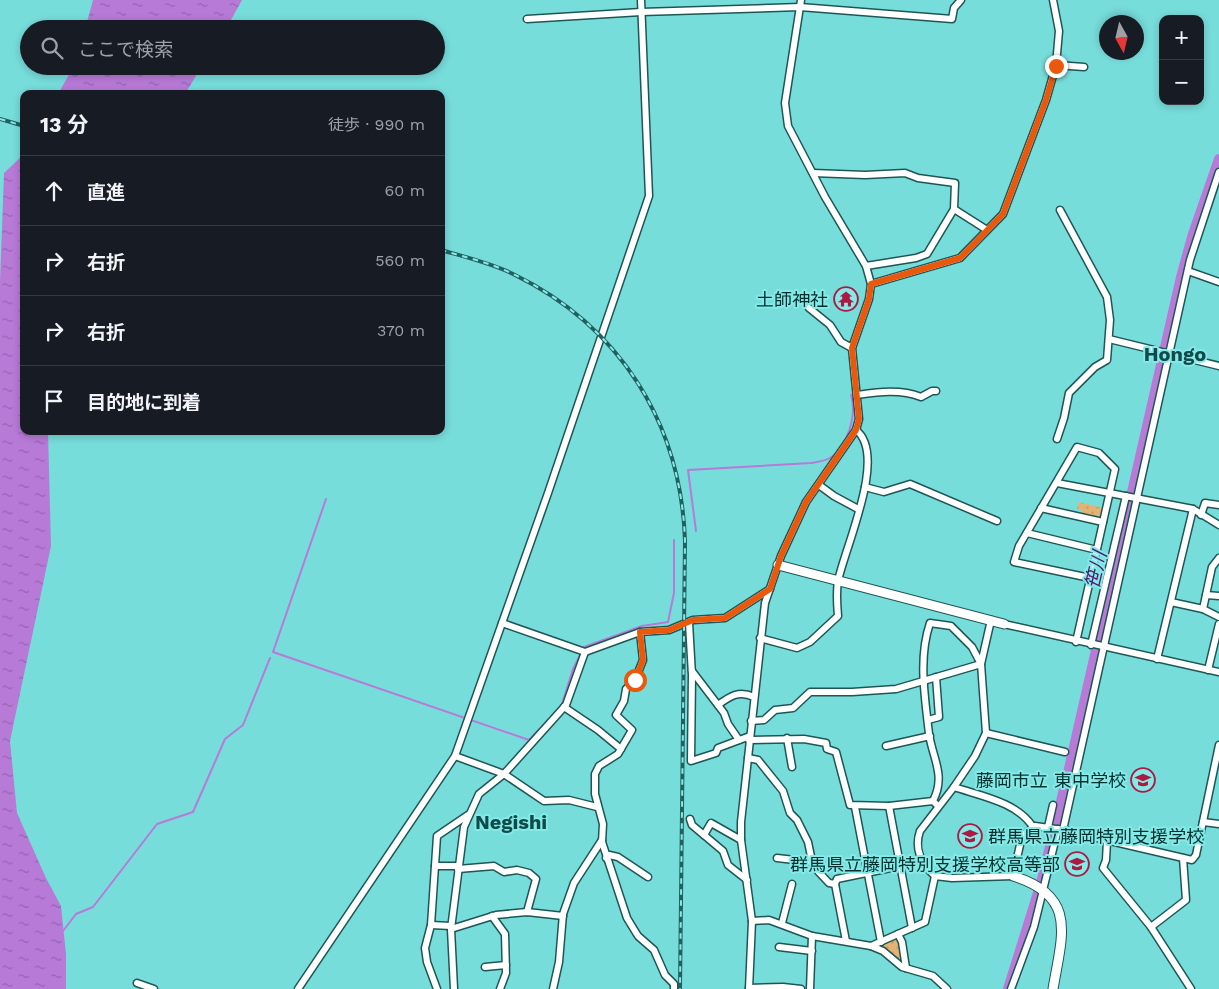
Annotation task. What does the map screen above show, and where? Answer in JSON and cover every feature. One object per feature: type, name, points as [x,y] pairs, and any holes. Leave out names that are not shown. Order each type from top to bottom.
[{"type":"street","points":[[298,989],[455,756],[502,623],[650,196],[641,0]]},
{"type":"street","points":[[527,19],[800,4],[952,19],[954,8],[961,0]]},
{"type":"street","points":[[871,284],[960,258],[1003,214],[1046,100],[1056,66],[1059,31],[1053,0]]},
{"type":"street","points":[[800,4],[785,109],[788,126],[813,174],[866,266],[871,284],[869,299],[852,348],[859,419],[856,430],[806,502],[778,565],[762,618],[749,738],[741,840],[752,921],[749,989],[783,987],[800,989]]},
{"type":"street","points":[[1056,66],[1084,67]]},
{"type":"street","points":[[1011,989],[1034,926],[1042,887],[1061,830],[1097,646],[1130,498],[1188,271],[1219,172]]},
{"type":"street","points":[[813,174],[906,174],[918,178],[955,183],[954,209],[927,254],[866,266]]},
{"type":"street","points":[[954,209],[987,230]]},
{"type":"street","points":[[1057,439],[1069,393],[1095,367],[1107,360],[1110,320],[1107,297],[1060,210]]},
{"type":"street","points":[[1188,271],[1219,282]]},
{"type":"street","points":[[809,308],[830,325],[841,342],[852,348]]},
{"type":"street","points":[[1109,338],[1219,366]]},
{"type":"street","points":[[857,395],[883,391],[906,391],[921,397],[936,391]]},
{"type":"street","points":[[760,638],[797,648],[810,642],[838,616],[838,582],[866,487],[869,461],[865,441],[856,430]]},
{"type":"street","points":[[1076,642],[1115,469],[1099,453],[1079,448],[1019,546],[1014,562],[1090,578]]},
{"type":"street","points":[[1057,483],[1193,509],[1219,525]]},
{"type":"street","points":[[866,487],[884,492],[910,484],[997,521]]},
{"type":"street","points":[[819,485],[834,496],[858,509]]},
{"type":"street","points":[[1097,646],[1138,504],[1130,498]]},
{"type":"street","points":[[1201,515],[1205,504],[1219,504]]},
{"type":"street","points":[[1041,508],[1103,522]]},
{"type":"street","points":[[1157,659],[1193,509]]},
{"type":"street","points":[[1027,533],[1097,550]]},
{"type":"street","points":[[1203,609],[1212,567],[1219,558]]},
{"type":"street","points":[[778,565],[1076,642],[1219,672]]},
{"type":"street","points":[[1210,574],[1219,574]]},
{"type":"street","points":[[502,623],[585,652],[640,632],[669,630],[693,620],[725,618],[770,589]]},
{"type":"street","points":[[1206,596],[1219,596]]},
{"type":"street","points":[[1171,602],[1203,609],[1219,617]]},
{"type":"street","points":[[991,620],[981,664],[986,733],[967,770],[954,787],[936,804],[920,831],[917,838],[918,854],[935,876],[952,878],[1013,876],[1042,887],[1057,906],[1061,922],[1062,940],[1054,989]]},
{"type":"street","points":[[689,623],[692,670],[691,761],[716,752],[718,748],[749,738],[787,738],[826,743],[827,749],[836,752],[850,806],[936,804]]},
{"type":"street","points":[[936,804],[940,781],[930,736],[923,647],[930,623],[952,626],[972,647],[981,664]]},
{"type":"street","points":[[1208,670],[1219,624]]},
{"type":"street","points":[[640,632],[643,660],[635,680],[626,688],[624,701],[616,715],[632,730],[618,754],[599,766],[595,774],[597,808],[603,824],[602,840],[606,858],[627,918],[638,936],[654,950],[665,975],[674,984],[674,989]]},
{"type":"street","points":[[454,989],[451,927],[464,827],[468,815],[479,794],[504,774],[542,728],[564,707],[585,652]]},
{"type":"street","points":[[751,721],[764,720],[775,710],[793,708],[810,692],[896,689],[981,664]]},
{"type":"street","points":[[692,670],[724,713],[728,724],[739,740]]},
{"type":"street","points":[[928,720],[939,717],[936,677]]},
{"type":"street","points":[[718,705],[733,694],[745,693],[754,698]]},
{"type":"street","points":[[564,707],[598,730],[621,749]]},
{"type":"street","points":[[986,733],[1065,752]]},
{"type":"street","points":[[886,746],[930,736]]},
{"type":"street","points":[[787,738],[792,767]]},
{"type":"street","points":[[1013,876],[1019,843],[1022,836],[1033,828],[1048,827],[1192,860],[1196,856],[1219,744]]},
{"type":"street","points":[[455,756],[504,774],[544,801],[570,800],[597,808]]},
{"type":"street","points":[[748,758],[758,760],[784,792],[790,813],[797,820],[808,842],[813,866],[829,883],[835,884]]},
{"type":"street","points":[[954,787],[1012,807],[1026,817],[1033,828]]},
{"type":"street","points":[[1048,827],[1053,805]]},
{"type":"street","points":[[889,806],[912,928]]},
{"type":"street","points":[[855,807],[881,942]]},
{"type":"street","points":[[437,989],[427,962],[425,948],[431,925],[437,836],[468,815]]},
{"type":"street","points":[[690,819],[692,825],[723,851],[728,865],[747,880]]},
{"type":"street","points":[[1203,822],[1219,824]]},
{"type":"street","points":[[704,835],[710,823],[741,840]]},
{"type":"street","points":[[553,989],[559,962],[563,916],[574,883],[602,840]]},
{"type":"street","points":[[1107,842],[1103,868],[1151,927],[1191,989]]},
{"type":"street","points":[[606,858],[608,855],[618,857],[648,877]]},
{"type":"street","points":[[778,858],[812,862]]},
{"type":"street","points":[[1151,927],[1186,900],[1183,858]]},
{"type":"street","points":[[435,866],[494,866],[504,872],[516,870],[529,874],[536,879],[527,912]]},
{"type":"street","points":[[846,941],[835,884],[837,880],[900,866]]},
{"type":"street","points":[[871,946],[925,922],[935,876]]},
{"type":"street","points":[[782,924],[792,884]]},
{"type":"street","points":[[431,925],[451,927],[492,916],[527,912],[563,916]]},
{"type":"street","points":[[492,916],[504,934],[506,965],[500,989]]},
{"type":"street","points":[[752,921],[769,920],[812,936],[871,946],[906,968],[933,976],[946,989]]},
{"type":"street","points":[[898,934],[902,942],[906,968]]},
{"type":"street","points":[[810,989],[812,936]]},
{"type":"street","points":[[779,947],[812,951]]},
{"type":"street","points":[[485,967],[506,965]]},
{"type":"street","points":[[137,983],[154,989]]},
{"type":"shaded area","points":[[1079,502],[1103,508],[1102,517],[1097,518],[1083,515],[1083,511],[1077,509]]},
{"type":"shaded area","points":[[897,938],[903,966],[879,947]]},
{"type":"water","points":[[93,0],[242,0],[231,20],[87,20]]},
{"type":"water","points":[[69,75],[197,75],[187,90],[60,90]]},
{"type":"water","points":[[20,158],[20,435],[48,435],[51,546],[10,741],[17,813],[46,878],[61,906],[66,954],[66,989],[0,989],[0,282],[4,173]]},
{"type":"waterway","name":"笹川","points":[[1008,989],[1041,883],[1068,773],[1181,277],[1192,237],[1219,159]]},
{"type":"waterway","points":[[696,531],[688,470],[811,463],[828,459],[842,446],[850,430],[853,411],[851,395]]},
{"type":"waterway","points":[[326,499],[273,652],[529,740],[561,707],[573,669],[584,647],[642,626],[668,622],[674,593],[674,540]]},
{"type":"waterway","points":[[63,931],[76,914],[93,907],[157,824],[193,812],[225,739],[243,725],[270,658]]},
{"type":"railway","points":[[0,119],[20,125]]},
{"type":"railway","points":[[445,251],[487,263],[513,274],[551,296],[584,321],[613,350],[638,383],[657,418],[671,457],[681,498],[685,541],[680,989]]},
{"type":"place","name":"土師神社","points":[[846,299]]},
{"type":"place","name":"藤岡市立 東中学校","points":[[1143,780]]},
{"type":"place","name":"群馬県立藤岡特別支援学校","points":[[970,836]]},
{"type":"place","name":"群馬県立藤岡特別支援学校高等部","points":[[1077,864]]},
{"type":"district","name":"Hongo","points":[[1175,354]]},
{"type":"district","name":"Negishi","points":[[511,822]]},
{"type":"route","points":[[635,680],[643,660],[640,648],[640,632],[669,630],[693,620],[725,618],[770,589],[781,556],[806,502],[856,430],[859,419],[852,348],[869,299],[871,284],[960,258],[1003,214],[1046,100],[1056,66]]}]
